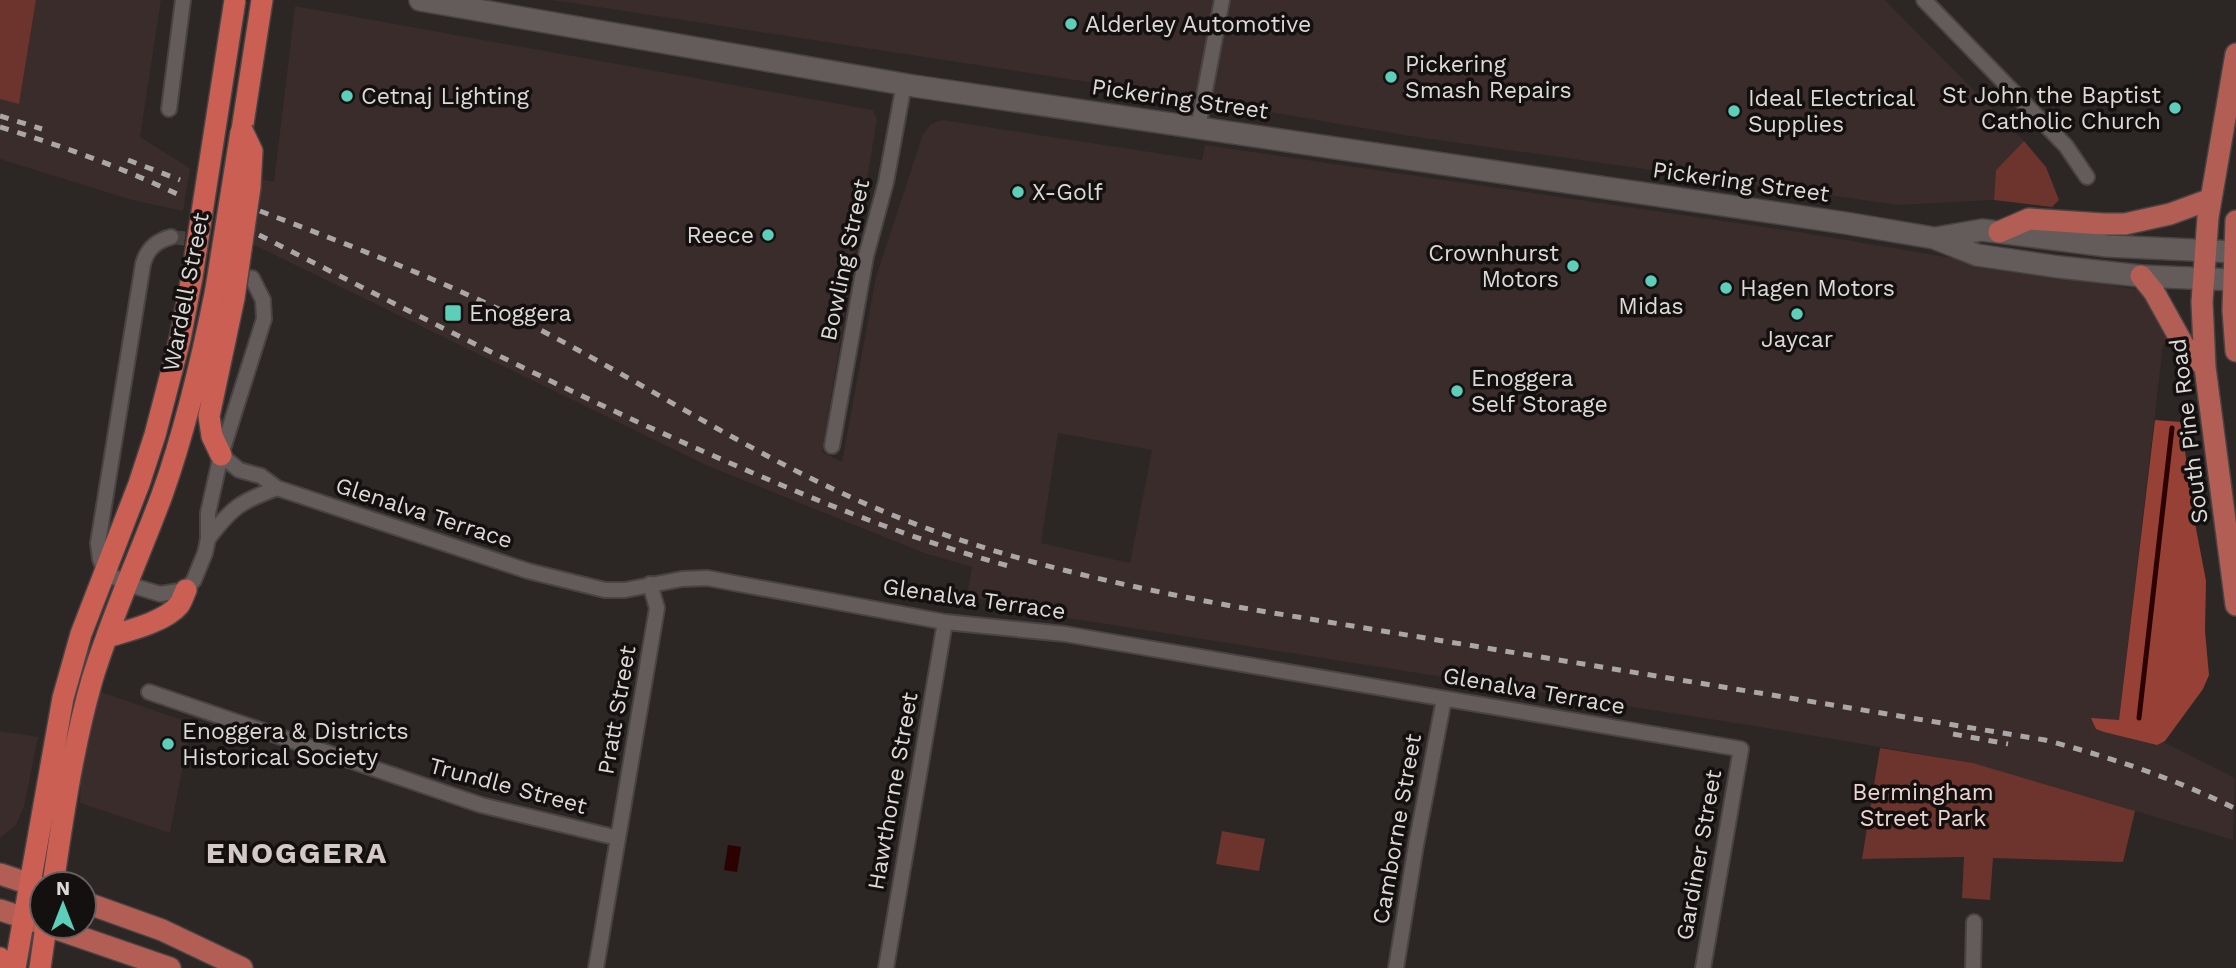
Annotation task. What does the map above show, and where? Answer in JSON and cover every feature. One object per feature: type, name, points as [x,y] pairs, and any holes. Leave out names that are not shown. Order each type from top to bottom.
[{"type":"highway","name":"Wardell Street","points":[[38,870],[63,698],[81,634],[155,435],[180,339],[235,0]]},
{"type":"highway","points":[[221,455],[212,436],[209,416],[225,294],[250,187],[252,151],[242,130],[262,0]]},
{"type":"highway","name":"Wardell Street","points":[[55,870],[75,747],[93,677],[159,502],[179,442],[205,344],[225,294]]},
{"type":"highway","points":[[107,637],[140,627],[166,614],[179,605],[186,590]]},
{"type":"highway","name":"Wardell Street","points":[[15,968],[31,940]]},
{"type":"highway","name":"Wardell Street","points":[[40,940],[40,968]]},
{"type":"highway","points":[[0,958],[3,968]]},
{"type":"main road","name":"Pickering Street","points":[[422,0],[904,84],[1934,238],[1977,255],[2141,276],[2235,280]]},
{"type":"main road","name":"South Pine Road","points":[[2236,54],[2211,199],[2203,279],[2206,366],[2236,605]]},
{"type":"main road","points":[[1998,232],[2029,219],[2103,225],[2125,224],[2170,214],[2211,199]]},
{"type":"main road","points":[[2236,221],[2236,338]]},
{"type":"main road","name":"Pickering Street","points":[[1934,238],[1982,229],[2107,246],[2235,252]]},
{"type":"main road","points":[[2141,276],[2154,292],[2184,346],[2206,366]]},
{"type":"main road","points":[[0,874],[28,883]]},
{"type":"main road","points":[[98,907],[162,930],[242,968]]},
{"type":"main road","points":[[0,910],[28,920]]},
{"type":"main road","points":[[87,940],[170,968]]},
{"type":"street","points":[[169,109],[183,0]]},
{"type":"street","points":[[1198,128],[1222,0]]},
{"type":"street","points":[[1924,0],[2066,146],[2087,177]]},
{"type":"street","name":"Bowling Street","points":[[832,446],[866,256],[886,181],[904,84]]},
{"type":"street","name":"Wardell Street","points":[[105,572],[98,543],[143,264],[154,244],[171,237]]},
{"type":"street","points":[[105,572],[127,584],[160,594],[186,590],[200,569],[208,539],[208,513],[221,455],[264,319],[263,300],[253,278]]},
{"type":"street","name":"Glenalva Terrace","points":[[221,455],[239,470],[261,476],[277,488],[528,571],[605,590],[625,590],[682,579],[707,578],[945,622],[1065,634],[1741,749]]},
{"type":"street","points":[[208,539],[220,521],[236,506],[277,488]]},
{"type":"street","name":"Pratt Street","points":[[596,968],[657,608],[650,584]]},
{"type":"street","name":"Hawthorne Street","points":[[886,968],[945,622]]},
{"type":"street","name":"Trundle Street","points":[[149,692],[471,802],[618,838]]},
{"type":"street","name":"Camborne Street","points":[[1396,968],[1444,699]]},
{"type":"street","name":"Gardiner Street","points":[[1703,968],[1741,749]]},
{"type":"street","points":[[1973,968],[1974,922]]},
{"type":"shaded area","points":[[36,0],[161,0],[140,137],[190,168],[183,211],[132,200],[0,159],[0,99],[19,103]]},
{"type":"shaded area","points":[[552,0],[1885,0],[2024,141],[1996,170],[1994,200],[1898,205],[1403,135],[1166,94]]},
{"type":"shaded area","points":[[295,6],[873,110],[877,119],[822,452],[842,462],[876,277],[923,134],[931,124],[942,120],[1202,160],[1205,145],[1805,233],[2140,290],[2145,293],[2175,341],[2163,345],[2119,720],[2235,778],[2233,840],[1973,763],[1049,615],[967,596],[972,567],[924,553],[708,466],[250,243],[258,178],[274,182]],"holes":[[[1058,433],[1152,450],[1130,563],[1041,543]]]},
{"type":"shaded area","points":[[2155,420],[2181,422],[2206,581],[2205,631],[2209,675],[2203,689],[2165,741],[2157,745],[2096,729],[2091,718],[2119,720]]},
{"type":"shaded area","points":[[98,691],[191,723],[170,833],[80,803],[81,765]]},
{"type":"shaded area","points":[[0,731],[38,737],[24,807],[16,825],[0,838]]},
{"type":"shaded area","points":[[728,845],[741,847],[737,872],[724,870]]},
{"type":"green space","points":[[0,0],[36,0],[19,104],[0,99]]},
{"type":"green space","points":[[2024,141],[2046,167],[2059,200],[2052,207],[1994,200],[1996,170]]},
{"type":"green space","name":"Bermingham Street Park","points":[[1880,748],[1973,763],[2135,811],[2123,862],[1993,858],[1990,900],[1962,898],[1964,857],[1862,859]]},
{"type":"green space","points":[[1222,831],[1265,839],[1259,871],[1216,864]]},
{"type":"waterway","points":[[2139,718],[2172,428]]},
{"type":"tunnel","points":[[171,237],[189,239],[229,255]]},
{"type":"railway","points":[[0,116],[42,129]]},
{"type":"railway","points":[[0,127],[91,158],[179,195]]},
{"type":"railway","points":[[128,160],[180,180]]},
{"type":"railway","points":[[260,211],[425,276],[521,320],[739,441],[873,507],[917,525],[1007,555],[1144,589],[1237,607],[2045,740],[2142,770],[2236,809]]},
{"type":"railway","points":[[259,235],[537,374],[707,453],[856,515],[932,543],[1009,566]]},
{"type":"railway","points":[[1953,734],[2008,744]]},
{"type":"place","name":"Alderley Automotive","points":[[1071,24]]},
{"type":"place","name":"Pickering Smash Repairs","points":[[1391,77]]},
{"type":"place","name":"Cetnaj Lighting","points":[[347,96]]},
{"type":"place","name":"St John the Baptist Catholic Church","points":[[2175,108]]},
{"type":"place","name":"Ideal Electrical Supplies","points":[[1734,111]]},
{"type":"place","name":"X-Golf","points":[[1018,192]]},
{"type":"place","name":"Reece","points":[[768,235]]},
{"type":"place","name":"Crownhurst Motors","points":[[1573,266]]},
{"type":"place","name":"Midas","points":[[1651,281]]},
{"type":"place","name":"Hagen Motors","points":[[1726,288]]},
{"type":"place","name":"Enoggera","points":[[453,313]]},
{"type":"place","name":"Jaycar","points":[[1797,314]]},
{"type":"place","name":"Enoggera Self Storage","points":[[1457,391]]},
{"type":"place","name":"Enoggera & Districts Historical Society","points":[[168,744]]},
{"type":"district","name":"ENOGGERA","points":[[297,852]]}]
